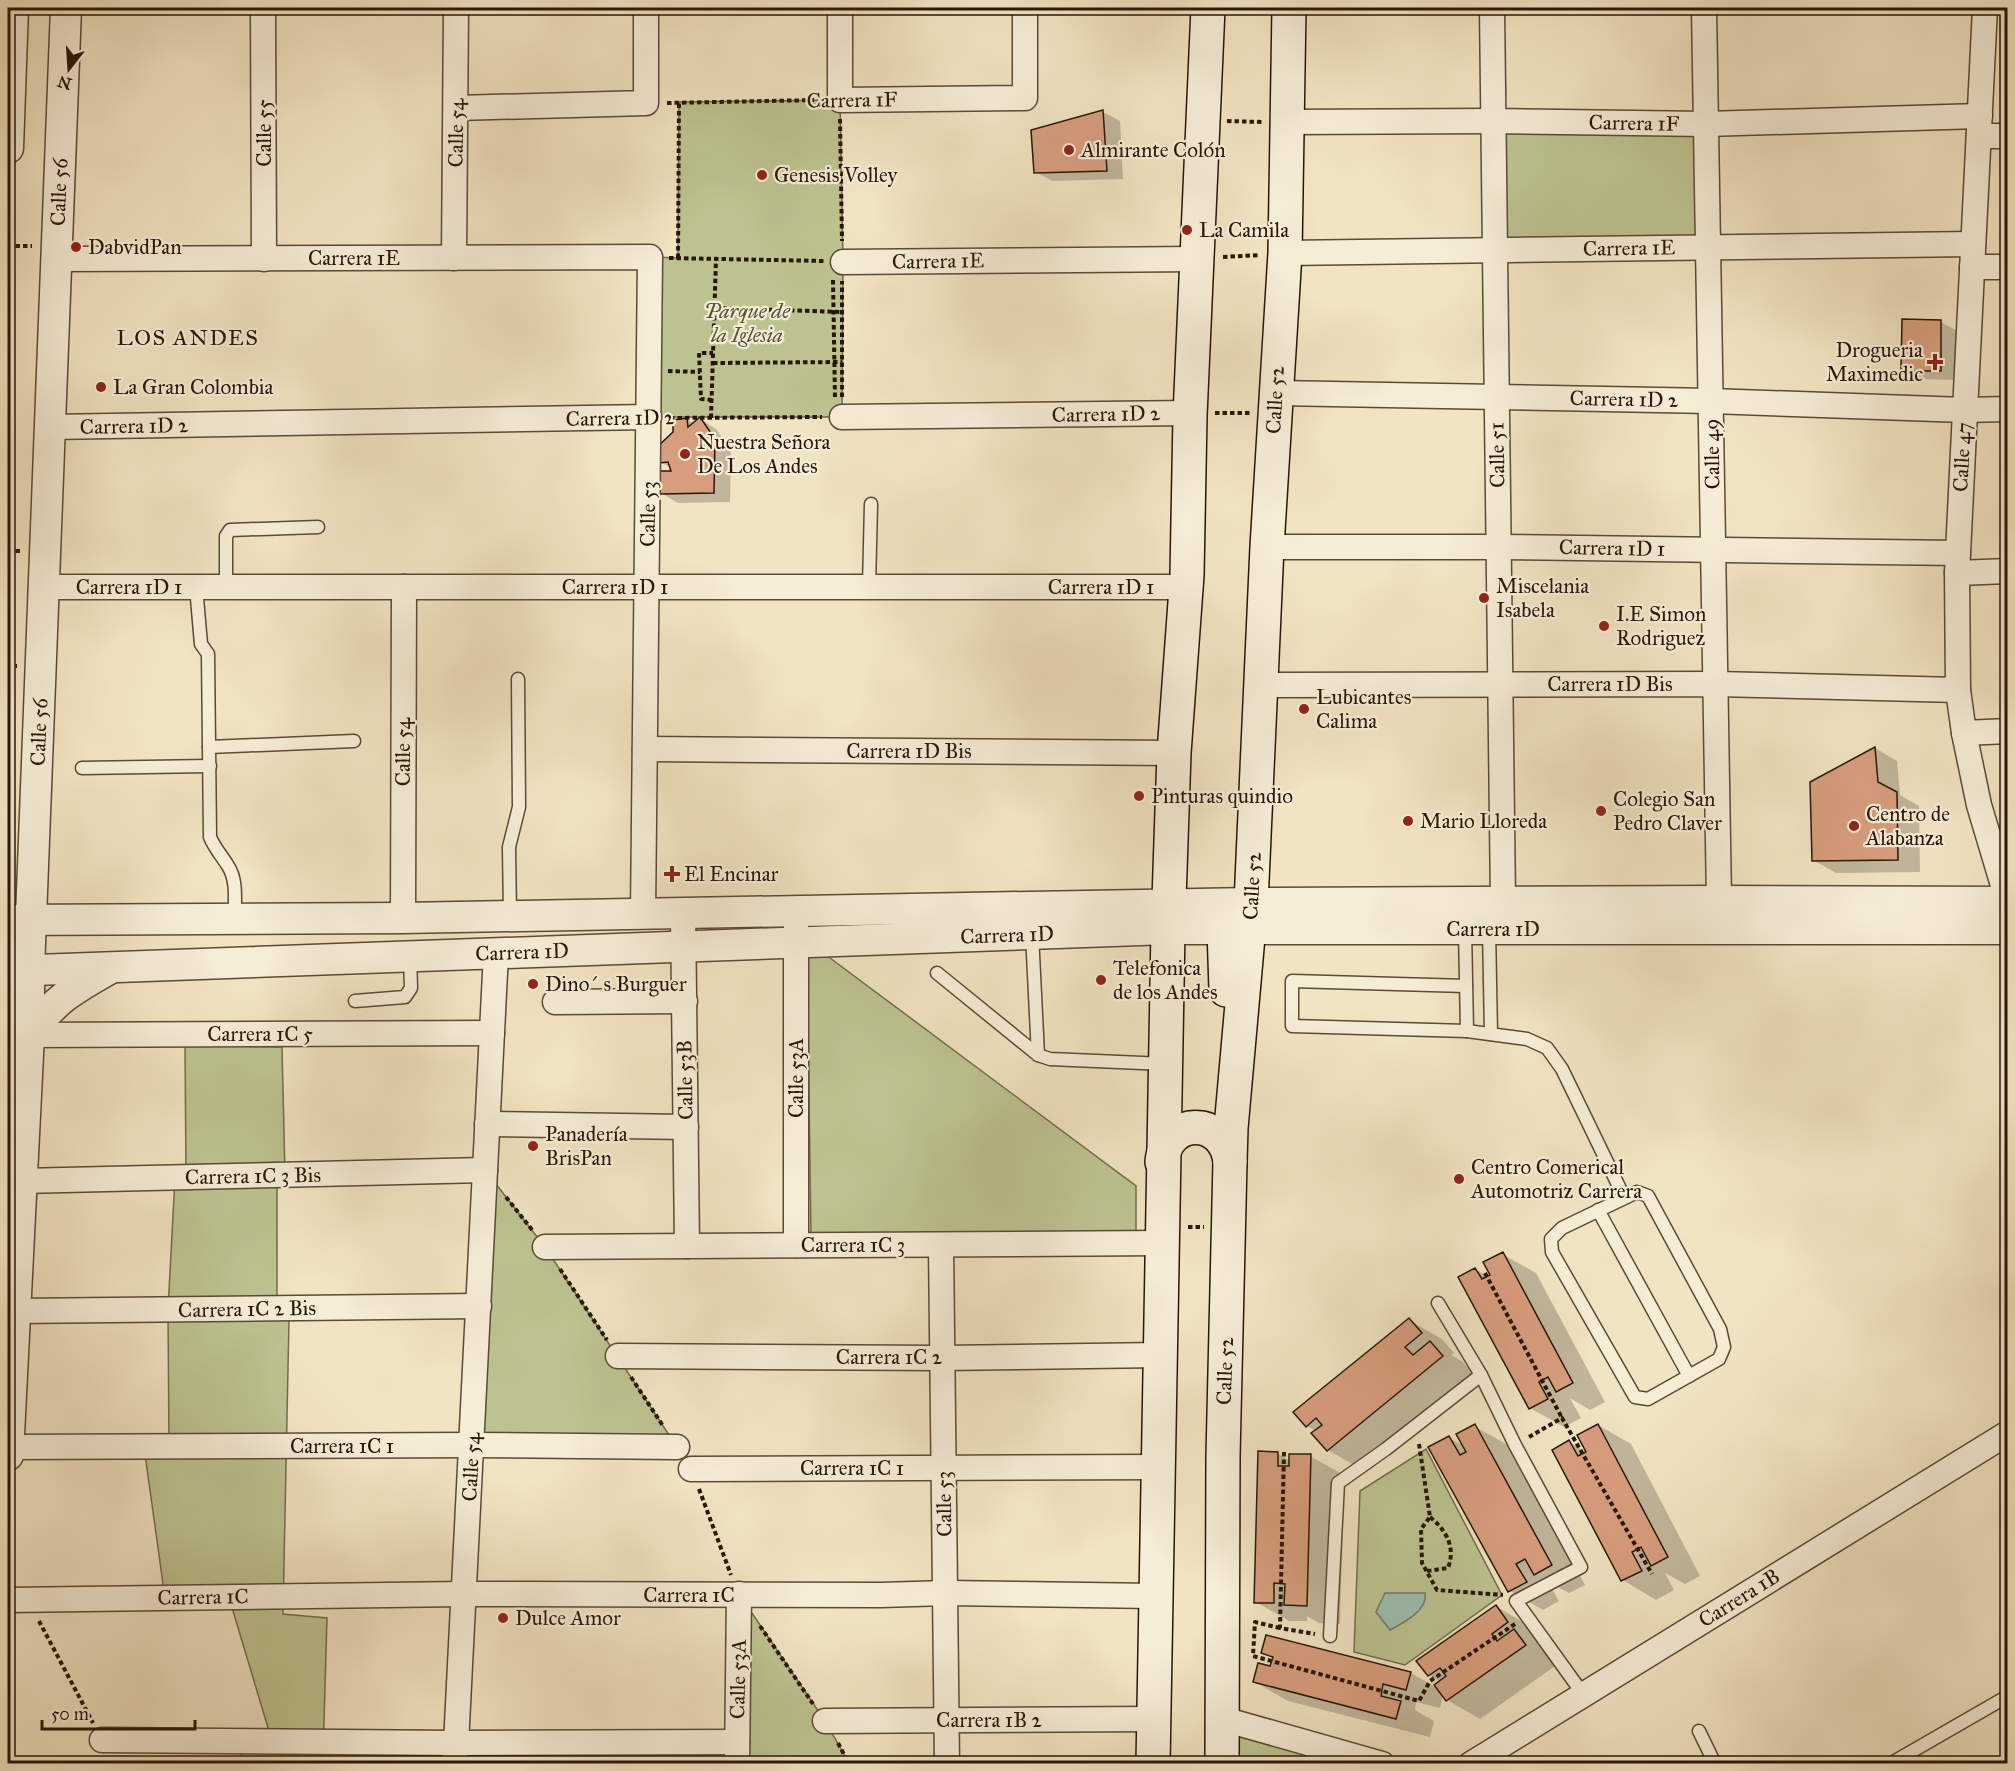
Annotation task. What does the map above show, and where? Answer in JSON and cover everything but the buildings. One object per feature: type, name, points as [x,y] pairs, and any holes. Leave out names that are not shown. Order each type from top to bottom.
[{"type":"main road","points":[[1153,1764],[1168,917],[1174,753],[1186,587],[1190,413],[1208,8]]},
{"type":"main road","name":"Calle 52","points":[[1222,1764],[1223,1456],[1231,1128],[1242,920],[1261,685],[1285,253],[1289,8]]},
{"type":"main road","points":[[1168,917],[1242,920]]},
{"type":"main road","points":[[1162,1162],[1167,1143],[1182,1130],[1191,1127],[1210,1130],[1218,1136],[1229,1152],[1230,1162]]},
{"type":"street","points":[[8,148],[13,8]]},
{"type":"street","name":"Calle 56","points":[[8,1455],[29,1035],[18,970],[45,587],[66,8]]},
{"type":"street","name":"Calle 55","points":[[263,8],[264,259]]},
{"type":"street","name":"Calle 54","points":[[454,258],[456,8]]},
{"type":"street","points":[[456,108],[646,103],[646,8]]},
{"type":"street","points":[[840,8],[840,100]]},
{"type":"street","name":"Carrera 1F","points":[[840,100],[1025,98],[1025,8]]},
{"type":"street","name":"Calle 51","points":[[1492,8],[1503,902]]},
{"type":"street","name":"Calle 49","points":[[1704,8],[1719,901]]},
{"type":"street","name":"Calle 47","points":[[1985,8],[1957,563],[1958,690],[1978,805],[2007,902]]},
{"type":"street","name":"Carrera 1F","points":[[1288,123],[1493,121],[1979,126],[2007,136]]},
{"type":"street","name":"Carrera 1E","points":[[1285,253],[1708,247],[1973,256],[2007,267]]},
{"type":"street","name":"Carrera 1E","points":[[57,260],[650,257]]},
{"type":"street","name":"Calle 53","points":[[643,914],[650,257]]},
{"type":"street","name":"Carrera 1E","points":[[842,268],[1197,259]]},
{"type":"street","name":"Carrera 1D 2","points":[[1275,403],[1497,396],[1711,401],[1965,411],[2007,409]]},
{"type":"street","name":"Carrera 1D 2","points":[[838,413],[1190,413]]},
{"type":"street","name":"Carrera 1D 2","points":[[51,427],[649,417]]},
{"type":"street","name":"Carrera 1D 1","points":[[1267,548],[1714,549],[1957,563],[2007,571]]},
{"type":"street","name":"Carrera 1D 1","points":[[45,587],[1186,587]]},
{"type":"street","name":"Calle 54","points":[[403,918],[404,587]]},
{"type":"street","name":"Carrera 1D Bis","points":[[1261,685],[1716,684],[1958,690]]},
{"type":"street","points":[[1964,733],[2007,731]]},
{"type":"street","name":"Carrera 1D Bis","points":[[645,749],[1174,753]]},
{"type":"street","name":"Carrera 1D","points":[[1242,920],[1503,902],[2007,902]]},
{"type":"street","name":"Carrera 1D","points":[[20,921],[796,912],[1032,921]]},
{"type":"street","name":"Calle 53A","points":[[796,912],[796,1245]]},
{"type":"street","name":"Calle 53B","points":[[683,914],[687,1246]]},
{"type":"street","name":"Carrera 1D","points":[[18,970],[796,942],[1032,921],[1168,917]]},
{"type":"street","name":"Carrera 1D","points":[[1242,920],[1477,929],[2007,929]]},
{"type":"street","name":"Calle 54","points":[[455,1754],[496,953]]},
{"type":"street","points":[[29,1035],[60,998],[111,967]]},
{"type":"street","points":[[555,1002],[685,1001]]},
{"type":"street","name":"Carrera 1C 5","points":[[29,1035],[492,1033]]},
{"type":"street","points":[[487,1124],[686,1127]]},
{"type":"street","name":"Carrera 1C 3 Bis","points":[[21,1181],[485,1170]]},
{"type":"street","name":"Carrera 1C 3","points":[[545,1247],[941,1245],[1162,1235]]},
{"type":"street","name":"Calle 53","points":[[941,1245],[947,1764]]},
{"type":"street","name":"Carrera 1C 2 Bis","points":[[16,1311],[478,1306]]},
{"type":"street","name":"Carrera 1C 2","points":[[618,1356],[942,1358],[1160,1355]]},
{"type":"street","name":"Carrera 1B","points":[[1471,1764],[2007,1433]]},
{"type":"street","name":"Carrera 1C 1","points":[[8,1447],[472,1445],[677,1447]]},
{"type":"street","name":"Carrera 1C 1","points":[[691,1469],[1158,1467]]},
{"type":"street","name":"Carrera 1C","points":[[18,1599],[464,1594],[946,1593],[1155,1596]]},
{"type":"street","name":"Calle 53A","points":[[737,1753],[739,1594]]},
{"type":"street","name":"Carrera 1B 2","points":[[825,1721],[1153,1719]]},
{"type":"street","points":[[1223,1719],[1382,1764]]},
{"type":"street","points":[[102,1740],[455,1754],[737,1753]]},
{"type":"lane","points":[[869,587],[872,504]]},
{"type":"lane","points":[[226,587],[226,536],[230,530],[318,527]]},
{"type":"lane","points":[[196,587],[201,644],[208,654],[210,837],[234,879],[235,919]]},
{"type":"lane","points":[[510,916],[509,847],[519,807],[518,679]]},
{"type":"lane","points":[[209,747],[354,741]]},
{"type":"lane","points":[[82,768],[210,766]]},
{"type":"lane","points":[[1032,921],[1038,1055]]},
{"type":"lane","points":[[1467,1032],[1466,986],[1477,929]]},
{"type":"lane","points":[[1477,929],[1491,1034]]},
{"type":"lane","points":[[355,1001],[405,997],[411,988],[410,956]]},
{"type":"lane","points":[[937,973],[1038,1055],[1050,1059],[1166,1064]]},
{"type":"lane","points":[[1466,986],[1292,981],[1292,1026],[1491,1034],[1527,1039],[1547,1048],[1562,1069],[1624,1197]]},
{"type":"lane","points":[[1637,1192],[1648,1197],[1720,1329],[1724,1347],[1719,1359],[1648,1399],[1635,1397],[1552,1252],[1551,1239],[1562,1227],[1624,1197],[1637,1192]]},
{"type":"lane","points":[[1598,1210],[1689,1376]]},
{"type":"lane","points":[[1438,1303],[1481,1375],[1515,1445],[1581,1568],[1516,1601],[1583,1694]]},
{"type":"lane","points":[[1330,1636],[1338,1483],[1481,1375]]},
{"type":"lane","points":[[1890,1764],[2007,1696]]},
{"type":"lane","points":[[1699,1731],[1715,1764]]},
{"type":"path","name":"Carrera 1F","points":[[716,259],[678,258],[679,102],[840,100]]},
{"type":"path","points":[[1203,121],[1288,123]]},
{"type":"path","points":[[1197,259],[1285,253]]},
{"type":"path","points":[[711,417],[716,259],[842,268]]},
{"type":"path","points":[[838,413],[832,280],[842,268]]},
{"type":"path","points":[[715,308],[842,312]]},
{"type":"path","points":[[712,400],[701,399],[699,353],[713,353]]},
{"type":"path","points":[[713,363],[842,362]]},
{"type":"path","points":[[649,370],[700,372]]},
{"type":"path","points":[[1190,413],[1275,403]]},
{"type":"path","name":"Carrera 1D 2","points":[[649,417],[838,413]]},
{"type":"path","points":[[485,1170],[545,1247],[677,1447]]},
{"type":"path","points":[[1162,1235],[1229,1227]]},
{"type":"path","points":[[1485,1273],[1562,1418],[1652,1574]]},
{"type":"path","points":[[1515,1445],[1562,1418]]},
{"type":"path","points":[[1417,1425],[1430,1517],[1444,1528],[1452,1559],[1448,1568],[1427,1571]]},
{"type":"path","points":[[1280,1628],[1284,1452]]},
{"type":"path","points":[[691,1469],[739,1594],[825,1721],[849,1764]]},
{"type":"path","points":[[1430,1517],[1421,1529],[1422,1563],[1437,1590],[1502,1595],[1516,1601]]},
{"type":"path","points":[[18,1599],[102,1740]]},
{"type":"path","points":[[1330,1636],[1255,1622],[1253,1656],[1419,1701],[1430,1681],[1527,1616]]},
{"type":"green space","name":"Parque de la Iglesia","points":[[840,100],[843,262],[842,417],[649,417],[650,257],[678,258],[679,102]]},
{"type":"green space","points":[[1493,121],[1706,124],[1708,247],[1496,250]]},
{"type":"green space","points":[[826,955],[1136,1186],[1136,1234],[811,1235],[807,957]]},
{"type":"green space","points":[[185,1045],[282,1047],[285,1175],[277,1176],[277,1317],[289,1319],[283,1614],[327,1618],[323,1756],[325,1763],[241,1763],[241,1746],[272,1741],[230,1601],[165,1598],[144,1447],[169,1446],[168,1310],[175,1178],[186,1177]]},
{"type":"green space","points":[[485,1170],[545,1247],[677,1447],[472,1445]]},
{"type":"green space","points":[[1426,1449],[1502,1595],[1405,1665],[1354,1652],[1360,1491]]},
{"type":"green space","points":[[739,1594],[825,1721],[849,1763],[737,1764]]},
{"type":"green space","points":[[1223,1719],[1382,1764],[1222,1764]]},
{"type":"shaded area","points":[[1385,1593],[1425,1593],[1425,1599],[1414,1615],[1390,1630],[1376,1612]]},
{"type":"place","name":"Almirante Colón","points":[[1069,150]]},
{"type":"place","name":"Genesis Volley","points":[[762,175]]},
{"type":"place","name":"La Camila","points":[[1187,230]]},
{"type":"place","name":"DabvidPan","points":[[76,247]]},
{"type":"place","name":"Drogueria Maximedic","points":[[1935,362]]},
{"type":"place","name":"La Gran Colombia","points":[[101,387]]},
{"type":"place","name":"Nuestra Señora De Los Andes","points":[[685,454]]},
{"type":"place","name":"Miscelania Isabela","points":[[1484,598]]},
{"type":"place","name":"I.E Simon Rodriguez","points":[[1604,626]]},
{"type":"place","name":"Lubicantes Calima","points":[[1304,709]]},
{"type":"place","name":"Pinturas quindio","points":[[1139,796]]},
{"type":"place","name":"Colegio San Pedro Claver","points":[[1601,811]]},
{"type":"place","name":"Mario Lloreda","points":[[1408,821]]},
{"type":"place","name":"Centro de Alabanza","points":[[1854,826]]},
{"type":"place","name":"El Encinar","points":[[672,874]]},
{"type":"place","name":"Telefonica de los Andes","points":[[1101,980]]},
{"type":"place","name":"Dino´ s Burguer","points":[[533,984]]},
{"type":"place","name":"Panadería BrisPan","points":[[533,1146]]},
{"type":"place","name":"Centro Comerical Automotriz Carrera","points":[[1459,1179]]},
{"type":"place","name":"Dulce Amor","points":[[503,1618]]},
{"type":"district","name":"LOS ANDES","points":[[188,337]]}]
